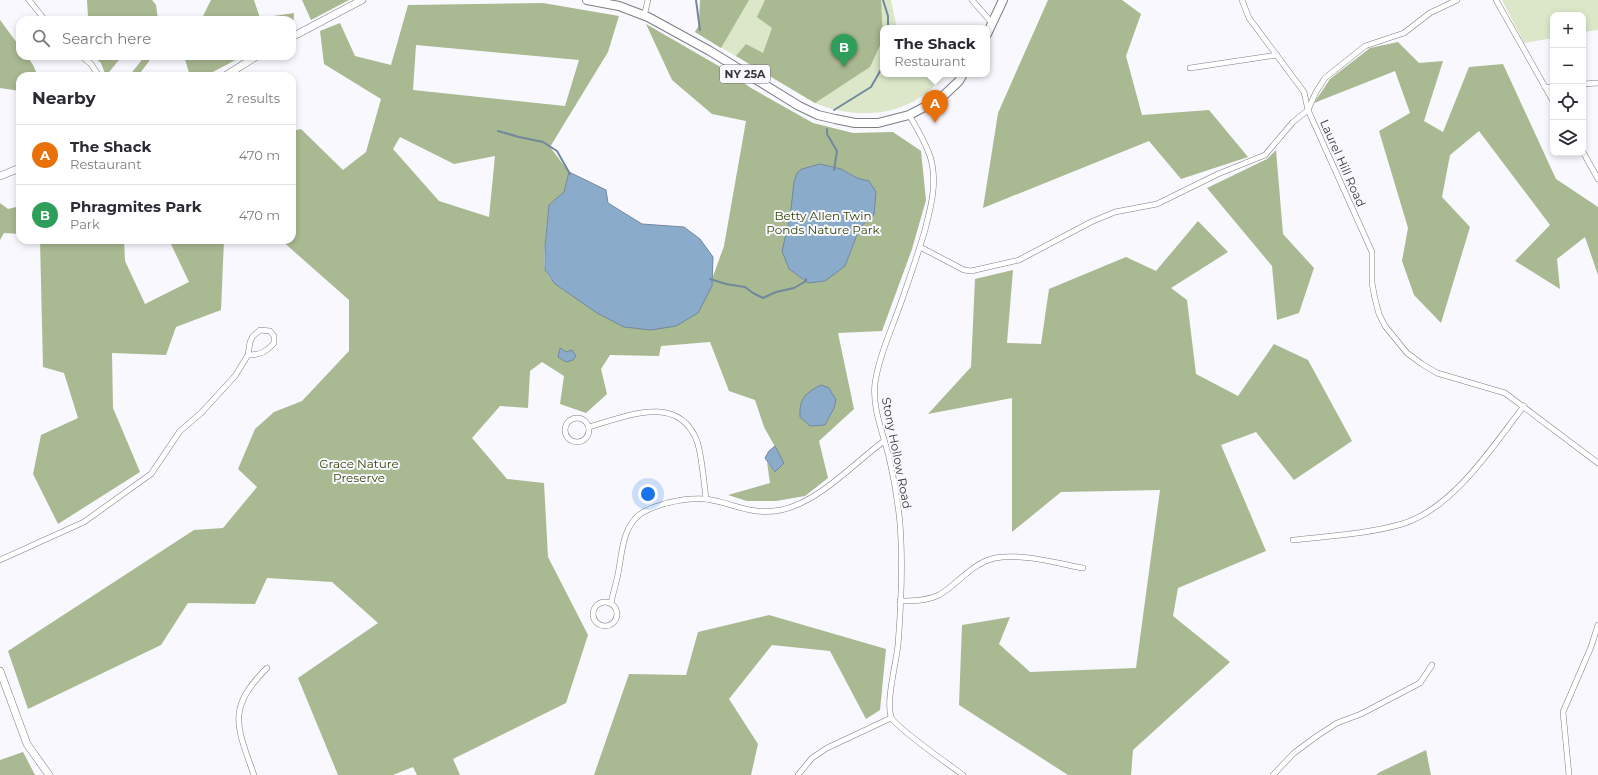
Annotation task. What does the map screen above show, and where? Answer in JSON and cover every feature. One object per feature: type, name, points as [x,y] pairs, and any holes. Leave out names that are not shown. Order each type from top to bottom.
[{"type":"main road","points":[[296,35],[362,0]]},
{"type":"main road","name":"NY 25A","points":[[587,0],[620,6],[644,16],[710,51],[734,67],[818,115],[855,123],[878,123],[909,115],[940,99],[961,77]]},
{"type":"main road","points":[[990,27],[1003,0]]},
{"type":"main road","points":[[231,72],[251,60]]},
{"type":"main road","points":[[0,176],[16,170]]},
{"type":"main road","points":[[0,671],[28,744],[49,775]]},
{"type":"street","points":[[29,0],[42,16]]},
{"type":"street","points":[[644,16],[648,0]]},
{"type":"street","points":[[972,0],[992,23]]},
{"type":"street","points":[[1242,0],[1249,18],[1304,92],[1308,110]]},
{"type":"street","points":[[1308,110],[1316,92],[1325,78],[1364,46],[1404,33],[1430,13],[1457,0]]},
{"type":"street","points":[[1496,0],[1550,96]]},
{"type":"street","points":[[1190,68],[1277,55]]},
{"type":"street","points":[[86,60],[96,72]]},
{"type":"street","points":[[1586,84],[1598,83]]},
{"type":"street","points":[[1545,88],[1550,87]]},
{"type":"street","name":"Laurel Hill Road","points":[[920,247],[964,270],[971,271],[1020,260],[1091,222],[1115,212],[1157,204],[1218,174],[1265,155],[1293,122],[1308,110],[1372,252],[1372,283],[1375,299],[1385,326],[1407,353],[1437,373],[1505,393],[1598,463]]},
{"type":"street","name":"Stony Hollow Road","points":[[891,718],[890,701],[898,646],[900,601],[900,525],[892,471],[878,416],[875,385],[880,358],[920,247],[931,207],[934,185],[931,158],[920,133],[909,115]]},
{"type":"street","points":[[1585,156],[1598,179]]},
{"type":"street","points":[[0,560],[84,522],[152,474],[180,431],[200,413],[235,376],[248,355],[250,342],[253,336],[260,330],[270,331],[274,336],[274,343],[263,354],[248,355]]},
{"type":"street","points":[[1293,540],[1381,529],[1421,516],[1437,506],[1463,482],[1524,406]]},
{"type":"street","points":[[589,427],[651,411],[663,411],[676,416],[693,433],[697,443],[706,499]]},
{"type":"street","points":[[574,418],[582,418],[588,423],[589,427],[588,435],[583,441],[570,441],[565,434],[565,426],[567,422],[574,418]]},
{"type":"street","points":[[611,603],[603,602],[596,605],[592,617],[597,624],[604,627],[615,622],[617,611],[611,603],[625,537],[631,524],[638,515],[650,508],[690,499],[706,499],[750,511],[765,512],[782,510],[813,497],[884,441]]},
{"type":"street","points":[[900,601],[920,601],[938,595],[967,572],[994,558],[1020,557],[1083,568]]},
{"type":"street","points":[[1569,775],[1562,712],[1598,625]]},
{"type":"street","points":[[1273,775],[1294,753],[1337,723],[1361,714],[1420,683],[1432,665]]},
{"type":"street","points":[[254,775],[240,737],[238,721],[241,704],[246,693],[253,682],[267,668]]},
{"type":"street","points":[[798,775],[812,758],[827,748],[891,718],[904,730],[963,775]]},
{"type":"green space","points":[[87,0],[152,0],[156,5],[158,16],[88,16]]},
{"type":"green space","points":[[211,0],[254,0],[259,16],[203,16]]},
{"type":"green space","points":[[302,0],[349,0],[311,20]]},
{"type":"green space","points":[[700,0],[891,0],[897,25],[880,25],[880,77],[943,78],[922,96],[907,105],[895,109],[881,112],[854,113],[827,108],[815,103],[695,32],[699,25]]},
{"type":"green space","points":[[700,0],[749,0],[721,48],[695,32],[699,25]]},
{"type":"green space","points":[[765,0],[881,0],[882,25],[880,25],[880,45],[870,67],[815,103],[736,56],[746,44],[763,53],[772,28],[757,17]]},
{"type":"green space","points":[[1048,0],[1122,0],[1141,14],[1126,56],[1142,115],[1209,110],[1248,157],[1181,179],[1149,141],[983,208],[998,113]]},
{"type":"green space","points":[[1502,0],[1598,0],[1598,30],[1586,32],[1586,12],[1550,12],[1550,39],[1524,43]]},
{"type":"green space","name":"Grace Nature Preserve","points":[[543,3],[619,16],[608,52],[550,147],[569,172],[564,192],[549,205],[544,265],[547,274],[553,282],[572,296],[712,286],[712,279],[724,246],[746,121],[712,114],[672,80],[646,24],[724,69],[751,88],[813,123],[853,133],[893,132],[921,151],[926,200],[912,249],[882,331],[838,333],[854,409],[819,441],[828,478],[805,496],[776,501],[747,501],[728,495],[770,483],[767,462],[775,472],[784,463],[764,427],[755,400],[729,391],[710,342],[661,346],[659,356],[610,355],[601,369],[607,394],[586,413],[560,404],[564,376],[542,362],[530,371],[528,408],[500,406],[472,438],[507,479],[544,483],[548,557],[588,635],[566,703],[453,759],[460,775],[417,775],[413,767],[393,775],[338,775],[298,678],[378,623],[332,582],[267,578],[255,604],[188,603],[161,645],[28,709],[8,651],[194,530],[223,528],[257,487],[238,469],[255,429],[274,412],[302,401],[349,351],[349,300],[286,244],[296,244],[296,130],[301,129],[343,170],[366,152],[381,99],[324,64],[320,31],[340,23],[355,56],[391,65],[408,5]],"holes":[[[416,45],[579,60],[565,106],[413,90]],[[400,137],[454,164],[495,156],[489,217],[439,201],[393,149]],[[841,169],[857,178],[869,181],[874,215],[860,227],[845,266],[808,283],[789,269],[787,229],[794,194],[794,182]]]},
{"type":"green space","points":[[294,13],[294,16],[274,16]]},
{"type":"green space","points":[[0,20],[16,42],[16,60],[30,60],[36,72],[16,72],[16,90],[0,88]]},
{"type":"green space","points":[[1398,42],[1419,63],[1443,61],[1424,121],[1443,132],[1469,67],[1503,64],[1556,179],[1598,207],[1598,275],[1585,237],[1557,259],[1560,289],[1515,261],[1550,225],[1479,131],[1450,155],[1442,197],[1470,227],[1441,323],[1414,295],[1402,261],[1408,228],[1379,131],[1410,113],[1395,71],[1314,103],[1330,79],[1370,48]]},
{"type":"green space","points":[[98,60],[119,60],[109,72],[104,72],[101,63]]},
{"type":"green space","points":[[142,60],[150,60],[141,72],[132,72]]},
{"type":"green space","points":[[185,60],[235,60],[213,72],[189,72]]},
{"type":"green space","points":[[1276,150],[1283,234],[1314,268],[1299,313],[1277,320],[1272,266],[1207,188],[1267,159]]},
{"type":"green space","points":[[0,203],[8,209],[16,207],[16,234],[4,233],[0,240]]},
{"type":"green space","points":[[1198,221],[1228,252],[1171,288],[1187,300],[1196,374],[1238,396],[1274,344],[1308,360],[1352,441],[1294,480],[1256,432],[1221,445],[1266,551],[1178,588],[1173,616],[1230,662],[1133,750],[1131,775],[1068,775],[959,705],[962,625],[1010,617],[999,644],[1030,672],[1136,668],[1160,490],[1061,492],[1012,532],[1012,398],[928,414],[971,367],[975,279],[1013,270],[1007,343],[1041,344],[1049,289],[1126,257],[1156,271]]},
{"type":"green space","points":[[40,244],[124,244],[125,261],[145,304],[189,282],[171,244],[224,244],[221,310],[176,327],[166,355],[112,353],[113,408],[140,472],[58,524],[33,474],[41,435],[78,418],[64,373],[43,367]]},
{"type":"green space","points":[[769,615],[886,649],[880,710],[866,719],[830,651],[772,645],[729,699],[758,744],[751,775],[594,775],[629,674],[686,675],[698,632]]},
{"type":"green space","points":[[1426,750],[1431,775],[1376,775],[1380,772]]},
{"type":"green space","points":[[23,752],[35,775],[0,775],[0,760]]},
{"type":"water","points":[[820,164],[841,169],[857,178],[869,181],[876,192],[874,215],[860,227],[845,266],[825,281],[808,283],[789,269],[782,251],[790,217],[794,182],[797,173],[802,169]]},
{"type":"water","points":[[569,172],[606,190],[608,203],[642,224],[684,227],[700,239],[713,257],[712,286],[698,313],[676,326],[651,330],[624,327],[597,313],[555,284],[545,270],[545,246],[549,205],[564,192]]},
{"type":"water","points":[[560,348],[566,352],[572,350],[576,356],[573,360],[566,362],[558,357]]},
{"type":"water","points":[[821,385],[829,388],[836,400],[834,408],[825,425],[810,426],[800,417],[802,401],[807,394]]},
{"type":"water","points":[[775,446],[784,463],[775,472],[765,458],[769,451]]},
{"type":"waterway","points":[[696,0],[700,30]]},
{"type":"waterway","points":[[883,0],[888,16],[888,25]]},
{"type":"waterway","points":[[834,110],[871,87],[880,71]]},
{"type":"waterway","points":[[827,129],[827,134],[837,151],[834,170]]},
{"type":"waterway","points":[[498,131],[543,142],[557,151],[570,174]]},
{"type":"waterway","points":[[710,279],[726,284],[745,287],[763,298],[776,292],[794,288],[806,281],[806,279]]},
{"type":"place","name":"Phragmites Park","points":[[844,67]]},
{"type":"place","name":"The Shack","points":[[935,123]]},
{"type":"park label","name":"Betty Allen Twin Ponds Nature Park","points":[[823,222]]}]
